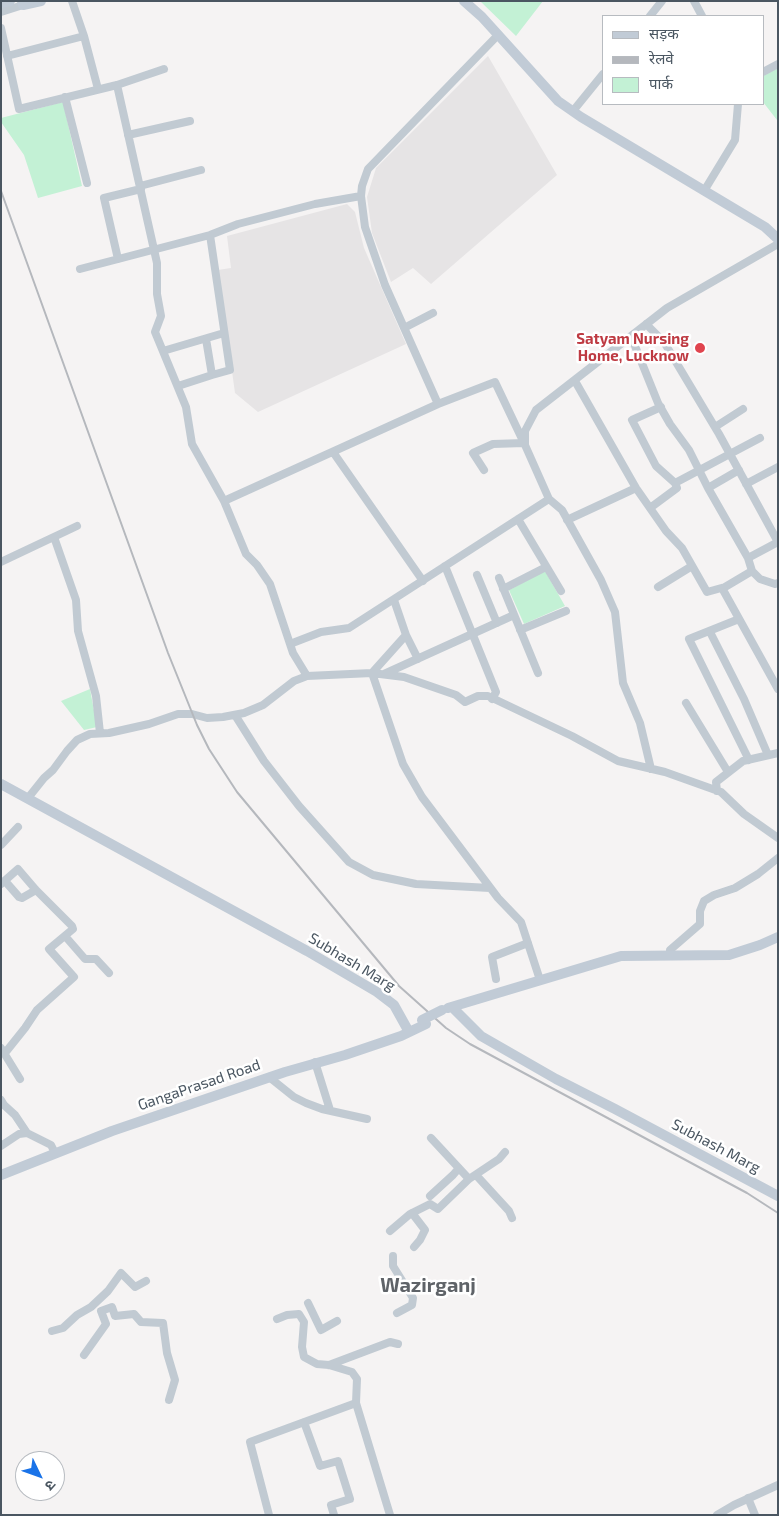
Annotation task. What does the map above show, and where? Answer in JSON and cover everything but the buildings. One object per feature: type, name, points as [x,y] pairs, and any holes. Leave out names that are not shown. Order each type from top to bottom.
[{"type":"street","points":[[1,3],[10,1]]},
{"type":"street","points":[[1,12],[22,3],[41,1]]},
{"type":"street","points":[[72,1],[84,36],[98,89]]},
{"type":"street","points":[[464,1],[558,101],[765,227],[778,239]]},
{"type":"street","points":[[651,15],[662,1]]},
{"type":"street","points":[[694,1],[701,15]]},
{"type":"street","points":[[1,28],[19,109],[117,85],[164,69]]},
{"type":"street","points":[[438,404],[385,285],[365,227],[361,196],[368,169],[498,35]]},
{"type":"street","points":[[7,56],[84,36]]},
{"type":"street","points":[[764,71],[778,64]]},
{"type":"street","points":[[573,111],[602,75]]},
{"type":"street","points":[[117,85],[157,263],[157,294],[162,316],[155,332],[186,407],[192,444],[224,501],[246,554],[257,565],[270,584],[293,653],[307,676]]},
{"type":"street","points":[[65,97],[88,183]]},
{"type":"street","points":[[704,190],[735,140],[738,105]]},
{"type":"street","points":[[128,135],[190,121]]},
{"type":"street","points":[[118,259],[104,198],[201,170]]},
{"type":"street","points":[[80,269],[210,235],[238,224],[315,204],[361,196]]},
{"type":"street","points":[[178,386],[230,370],[210,235]]},
{"type":"street","points":[[524,444],[525,431],[536,410],[666,308],[778,244]]},
{"type":"street","points":[[404,328],[434,313]]},
{"type":"street","points":[[646,324],[664,342],[715,427],[778,542],[748,558]]},
{"type":"street","points":[[163,352],[224,333]]},
{"type":"street","points":[[632,336],[660,407],[670,424],[690,450],[708,488],[748,558],[752,571],[760,579],[775,584],[778,583]]},
{"type":"street","points":[[206,339],[212,375]]},
{"type":"street","points":[[575,381],[636,488],[666,531],[682,548],[707,592],[722,588],[752,571]]},
{"type":"street","points":[[224,501],[438,404],[495,382],[549,499],[562,510],[601,580],[615,612],[623,683],[640,723],[651,769]]},
{"type":"street","points":[[650,508],[677,488],[675,483],[656,466],[632,420],[660,407]]},
{"type":"street","points":[[715,427],[743,409]]},
{"type":"street","points":[[675,483],[760,438]]},
{"type":"street","points":[[484,470],[473,452],[493,444],[524,444]]},
{"type":"street","points":[[333,452],[423,581]]},
{"type":"street","points":[[746,484],[778,467]]},
{"type":"street","points":[[708,488],[739,470]]},
{"type":"street","points":[[567,520],[636,488]]},
{"type":"street","points":[[290,644],[321,632],[349,628],[549,499]]},
{"type":"street","points":[[518,519],[561,591]]},
{"type":"street","points":[[1,562],[77,526]]},
{"type":"street","points":[[54,537],[76,600],[78,631],[96,696],[100,733]]},
{"type":"street","points":[[445,566],[496,692],[492,698]]},
{"type":"street","points":[[658,587],[692,566]]},
{"type":"street","points":[[503,589],[546,567]]},
{"type":"street","points":[[477,575],[497,623]]},
{"type":"street","points":[[499,578],[538,673]]},
{"type":"street","points":[[722,588],[778,689]]},
{"type":"street","points":[[394,600],[406,635],[418,659]]},
{"type":"street","points":[[520,630],[566,611]]},
{"type":"street","points":[[383,675],[514,616]]},
{"type":"street","points":[[739,620],[689,639],[749,760]]},
{"type":"street","points":[[710,632],[744,699],[768,755]]},
{"type":"street","points":[[372,674],[406,635]]},
{"type":"street","points":[[28,798],[44,778],[54,770],[67,750],[77,740],[90,734],[149,724],[178,714],[192,714],[207,718],[235,715],[263,704],[294,681],[307,676],[372,674],[404,677],[434,686],[456,695],[465,702],[478,696],[488,696],[572,736],[618,761],[665,772],[722,792],[744,814],[778,838]]},
{"type":"street","points":[[372,674],[403,764],[422,797],[490,888],[521,922],[540,980]]},
{"type":"street","points":[[686,703],[728,772]]},
{"type":"street","points":[[235,715],[264,761],[299,806],[349,862],[373,875],[416,884],[490,888]]},
{"type":"street","points":[[717,790],[716,782],[744,761],[778,753]]},
{"type":"street","name":"Subhash Marg","points":[[1,784],[378,992],[394,1004],[408,1030]]},
{"type":"street","points":[[1,845],[18,827]]},
{"type":"street","points":[[671,956],[670,950],[700,924],[700,910],[704,901],[714,895],[735,888],[778,858]]},
{"type":"street","points":[[20,1078],[3,1051],[25,1028],[37,1010],[74,977],[49,950],[73,929],[72,926],[18,869],[3,882],[18,897],[22,898],[36,890]]},
{"type":"street","points":[[65,936],[85,959],[96,959],[109,973]]},
{"type":"street","points":[[408,1030],[449,1011],[540,980],[621,956],[729,955],[778,937]]},
{"type":"street","points":[[449,1011],[620,964],[666,960],[728,960],[750,955],[778,942]]},
{"type":"street","points":[[496,980],[492,957],[528,943]]},
{"type":"street","name":"Subhash Marg","points":[[449,1011],[481,1036],[556,1079],[778,1196]]},
{"type":"street","name":"GangaPrasad Road","points":[[1,1175],[112,1130],[315,1062],[321,1063],[408,1030]]},
{"type":"street","points":[[315,1062],[330,1110]]},
{"type":"street","points":[[269,1077],[294,1097],[330,1110],[367,1119]]},
{"type":"street","points":[[1,1100],[15,1115],[27,1133],[51,1144],[55,1153]]},
{"type":"street","points":[[1,1146],[20,1134],[27,1133]]},
{"type":"street","points":[[431,1138],[458,1168],[473,1177],[509,1211],[512,1218]]},
{"type":"street","points":[[390,1231],[412,1213],[430,1204],[438,1209],[473,1177],[499,1159],[505,1152]]},
{"type":"street","points":[[430,1196],[458,1168]]},
{"type":"street","points":[[412,1213],[425,1230],[414,1247]]},
{"type":"street","points":[[393,1256],[392,1266],[412,1298],[412,1305],[397,1313]]},
{"type":"street","points":[[52,1331],[63,1328],[77,1315],[95,1303],[108,1291],[121,1273],[135,1287],[146,1281]]},
{"type":"street","points":[[84,1355],[106,1324],[101,1311],[95,1303]]},
{"type":"street","points":[[308,1303],[321,1330],[337,1321]]},
{"type":"street","points":[[101,1311],[112,1307],[115,1316],[134,1314],[141,1322],[162,1323],[167,1353],[175,1380],[169,1400]]},
{"type":"street","points":[[277,1319],[286,1315],[299,1314],[304,1322],[302,1347],[304,1357],[317,1364],[329,1365],[352,1372],[357,1379],[356,1402],[390,1515]]},
{"type":"street","points":[[304,1322],[317,1319]]},
{"type":"street","points":[[329,1365],[390,1342],[398,1344]]},
{"type":"street","points":[[269,1515],[250,1442],[356,1402]]},
{"type":"street","points":[[304,1422],[320,1466],[338,1460],[350,1499],[331,1505],[334,1515]]},
{"type":"street","points":[[718,1515],[748,1498],[778,1486]]},
{"type":"street","points":[[748,1498],[755,1515]]},
{"type":"shaded area","points":[[488,56],[557,175],[431,284],[413,268],[391,282],[372,233],[367,197],[376,168]]},
{"type":"shaded area","points":[[347,204],[355,212],[364,248],[406,344],[258,412],[235,393],[218,270],[231,268],[227,236]]},
{"type":"green space","points":[[480,1],[543,1],[516,36]]},
{"type":"green space","points":[[778,68],[777,120],[764,103],[764,75]]},
{"type":"green space","points":[[63,102],[82,186],[38,198],[24,155],[1,122],[1,118]]},
{"type":"green space","points":[[545,571],[565,606],[524,624],[509,590]]},
{"type":"green space","points":[[90,689],[97,727],[84,730],[61,701]]},
{"type":"railway","points":[[1,191],[168,653],[197,725],[209,749],[237,792],[399,986],[446,1028],[470,1044],[747,1193],[778,1213]]},
{"type":"place","name":"Satyam Nursing Home, Lucknow","points":[[700,348]]},
{"type":"district","name":"Wazirganj","points":[[428,1285]]}]
